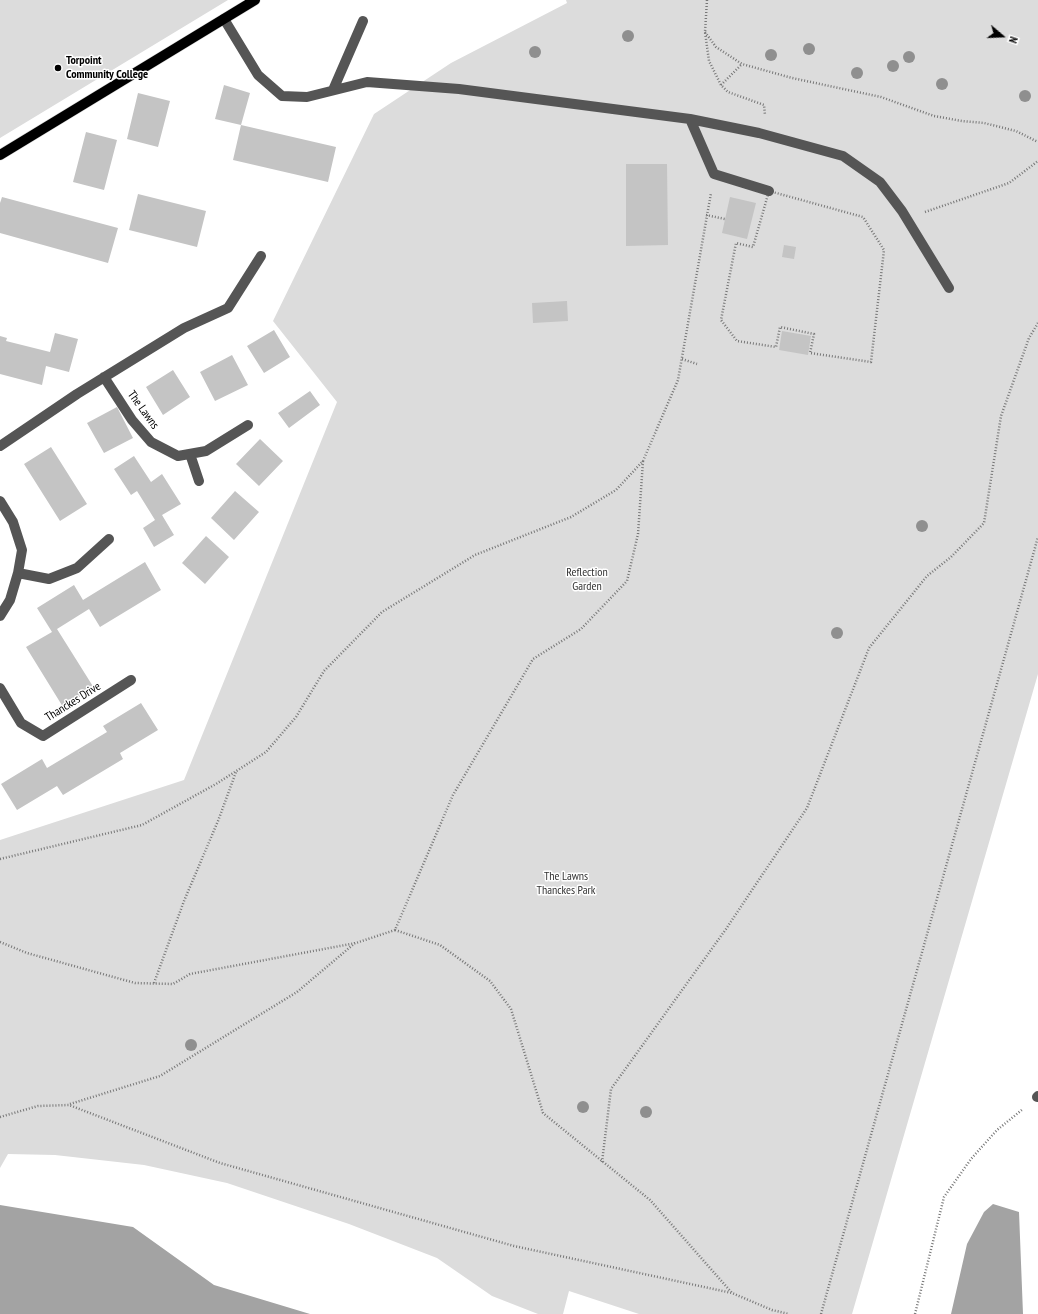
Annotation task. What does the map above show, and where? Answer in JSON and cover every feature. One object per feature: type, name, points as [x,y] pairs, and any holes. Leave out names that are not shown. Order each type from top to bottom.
[{"type":"main road","points":[[0,155],[255,0]]},
{"type":"street","points":[[224,19],[258,75],[282,96],[307,97],[367,82],[459,89],[690,119],[759,133],[844,156],[880,182],[907,220],[949,288]]},
{"type":"street","points":[[333,90],[362,21]]},
{"type":"street","points":[[690,119],[714,174],[769,191]]},
{"type":"street","points":[[0,446],[104,377],[184,328],[228,308],[261,256]]},
{"type":"street","name":"The Lawns","points":[[104,377],[132,420],[151,442],[178,456],[206,452],[248,425]]},
{"type":"street","points":[[190,454],[199,481]]},
{"type":"street","points":[[0,501],[13,522],[22,550],[18,572],[10,600],[0,616]]},
{"type":"street","points":[[18,572],[49,579],[76,568],[110,539]]},
{"type":"street","name":"Thanckes Drive","points":[[0,688],[21,723],[43,736],[131,680]]},
{"type":"path","points":[[707,0],[705,32],[709,61],[721,85],[728,92],[764,105],[765,118],[759,133]]},
{"type":"path","points":[[705,32],[716,47],[742,64],[792,78],[881,97],[934,116],[962,122],[984,123],[1016,131],[1038,142]]},
{"type":"path","points":[[721,85],[742,64]]},
{"type":"path","points":[[907,220],[935,207],[1009,183],[1038,161]]},
{"type":"path","points":[[395,930],[453,795],[533,659],[581,628],[627,581],[638,534],[643,461],[678,380],[714,174]]},
{"type":"path","points":[[769,191],[863,217],[884,250],[871,362],[810,353],[814,334],[780,328],[776,347],[737,341],[721,320],[736,243],[753,247],[769,191]]},
{"type":"path","points":[[706,215],[725,219]]},
{"type":"path","points":[[602,1162],[611,1089],[726,929],[807,808],[869,648],[927,576],[951,557],[984,523],[1001,416],[1029,338],[1038,323]]},
{"type":"path","points":[[682,359],[697,364]]},
{"type":"path","points":[[0,859],[142,825],[216,784],[266,752],[296,717],[324,671],[382,612],[475,555],[571,518],[616,490],[643,461]]},
{"type":"path","points":[[821,1314],[1038,537]]},
{"type":"path","points":[[154,984],[184,901],[218,821],[236,771]]},
{"type":"path","points":[[0,942],[27,953],[81,969],[135,983],[154,984],[173,984],[190,974],[356,943],[395,930],[440,945],[490,981],[511,1009],[543,1113],[650,1200],[732,1293]]},
{"type":"path","points":[[0,1117],[38,1106],[69,1105],[160,1076],[297,992],[356,943]]},
{"type":"path","points":[[916,1314],[944,1197],[971,1159],[997,1130],[1037,1097]]},
{"type":"path","points":[[69,1105],[220,1164],[514,1246],[732,1293],[772,1310],[789,1314]]},
{"type":"green space","name":"Torpoint Community College","points":[[0,0],[228,0],[0,138]]},
{"type":"green space","name":"The Lawns Thanckes Park","points":[[566,0],[1038,0],[1038,674],[852,1314],[639,1314],[569,1291],[563,1314],[538,1314],[492,1296],[437,1258],[349,1224],[227,1183],[144,1165],[55,1155],[8,1154],[0,1168],[0,840],[184,780],[337,402],[273,321],[374,114],[451,63],[567,3]]},
{"type":"shaded area","points":[[993,1204],[1019,1212],[1023,1314],[951,1314],[967,1244],[984,1212]]},
{"type":"shaded area","points":[[0,1205],[133,1227],[214,1285],[310,1314],[0,1314]]},
{"type":"building","points":[[224,85],[250,93],[241,125],[215,119]]},
{"type":"building","points":[[138,93],[170,101],[158,147],[127,139]]},
{"type":"building","points":[[241,125],[336,147],[328,182],[233,160]]},
{"type":"building","points":[[86,132],[117,140],[104,190],[73,182]]},
{"type":"building","points":[[626,164],[667,164],[668,245],[626,246]]},
{"type":"building","points":[[138,194],[206,211],[197,247],[129,230]]},
{"type":"building","points":[[2,197],[118,228],[108,263],[0,233],[0,203]]},
{"type":"building","points":[[730,197],[756,203],[747,239],[722,233]]},
{"type":"building","points":[[784,245],[796,247],[794,259],[782,257]]},
{"type":"building","points":[[567,301],[568,321],[533,323],[532,303]]},
{"type":"building","points":[[274,330],[290,357],[264,373],[247,346]]},
{"type":"building","points":[[782,331],[811,336],[808,355],[779,350]]},
{"type":"building","points":[[55,333],[78,339],[69,372],[46,366],[42,385],[0,374],[0,336],[7,338],[6,341],[50,352]]},
{"type":"building","points":[[232,355],[248,385],[215,401],[200,372]]},
{"type":"building","points":[[173,370],[190,397],[163,415],[146,387]]},
{"type":"building","points":[[310,391],[320,405],[289,428],[278,413]]},
{"type":"building","points":[[117,407],[133,438],[104,453],[87,423]]},
{"type":"building","points":[[260,439],[283,461],[259,486],[236,464]]},
{"type":"building","points":[[51,447],[87,504],[60,521],[24,464]]},
{"type":"building","points":[[134,456],[151,482],[162,474],[181,504],[162,515],[174,535],[154,547],[143,528],[155,520],[137,491],[131,495],[114,469]]},
{"type":"building","points":[[235,491],[259,512],[234,540],[211,518]]},
{"type":"building","points":[[206,536],[229,557],[205,584],[182,563]]},
{"type":"building","points":[[145,562],[161,590],[100,627],[89,609],[57,629],[94,688],[63,707],[26,647],[52,632],[37,608],[74,585],[83,600]]},
{"type":"building","points":[[141,703],[158,730],[120,753],[123,759],[63,795],[57,786],[17,810],[1,784],[42,759],[47,768],[107,732],[103,726]]},
{"type":"place","name":"Torpoint Community College","points":[[58,68]]},
{"type":"park label","name":"Reflection Garden","points":[[587,580]]}]
